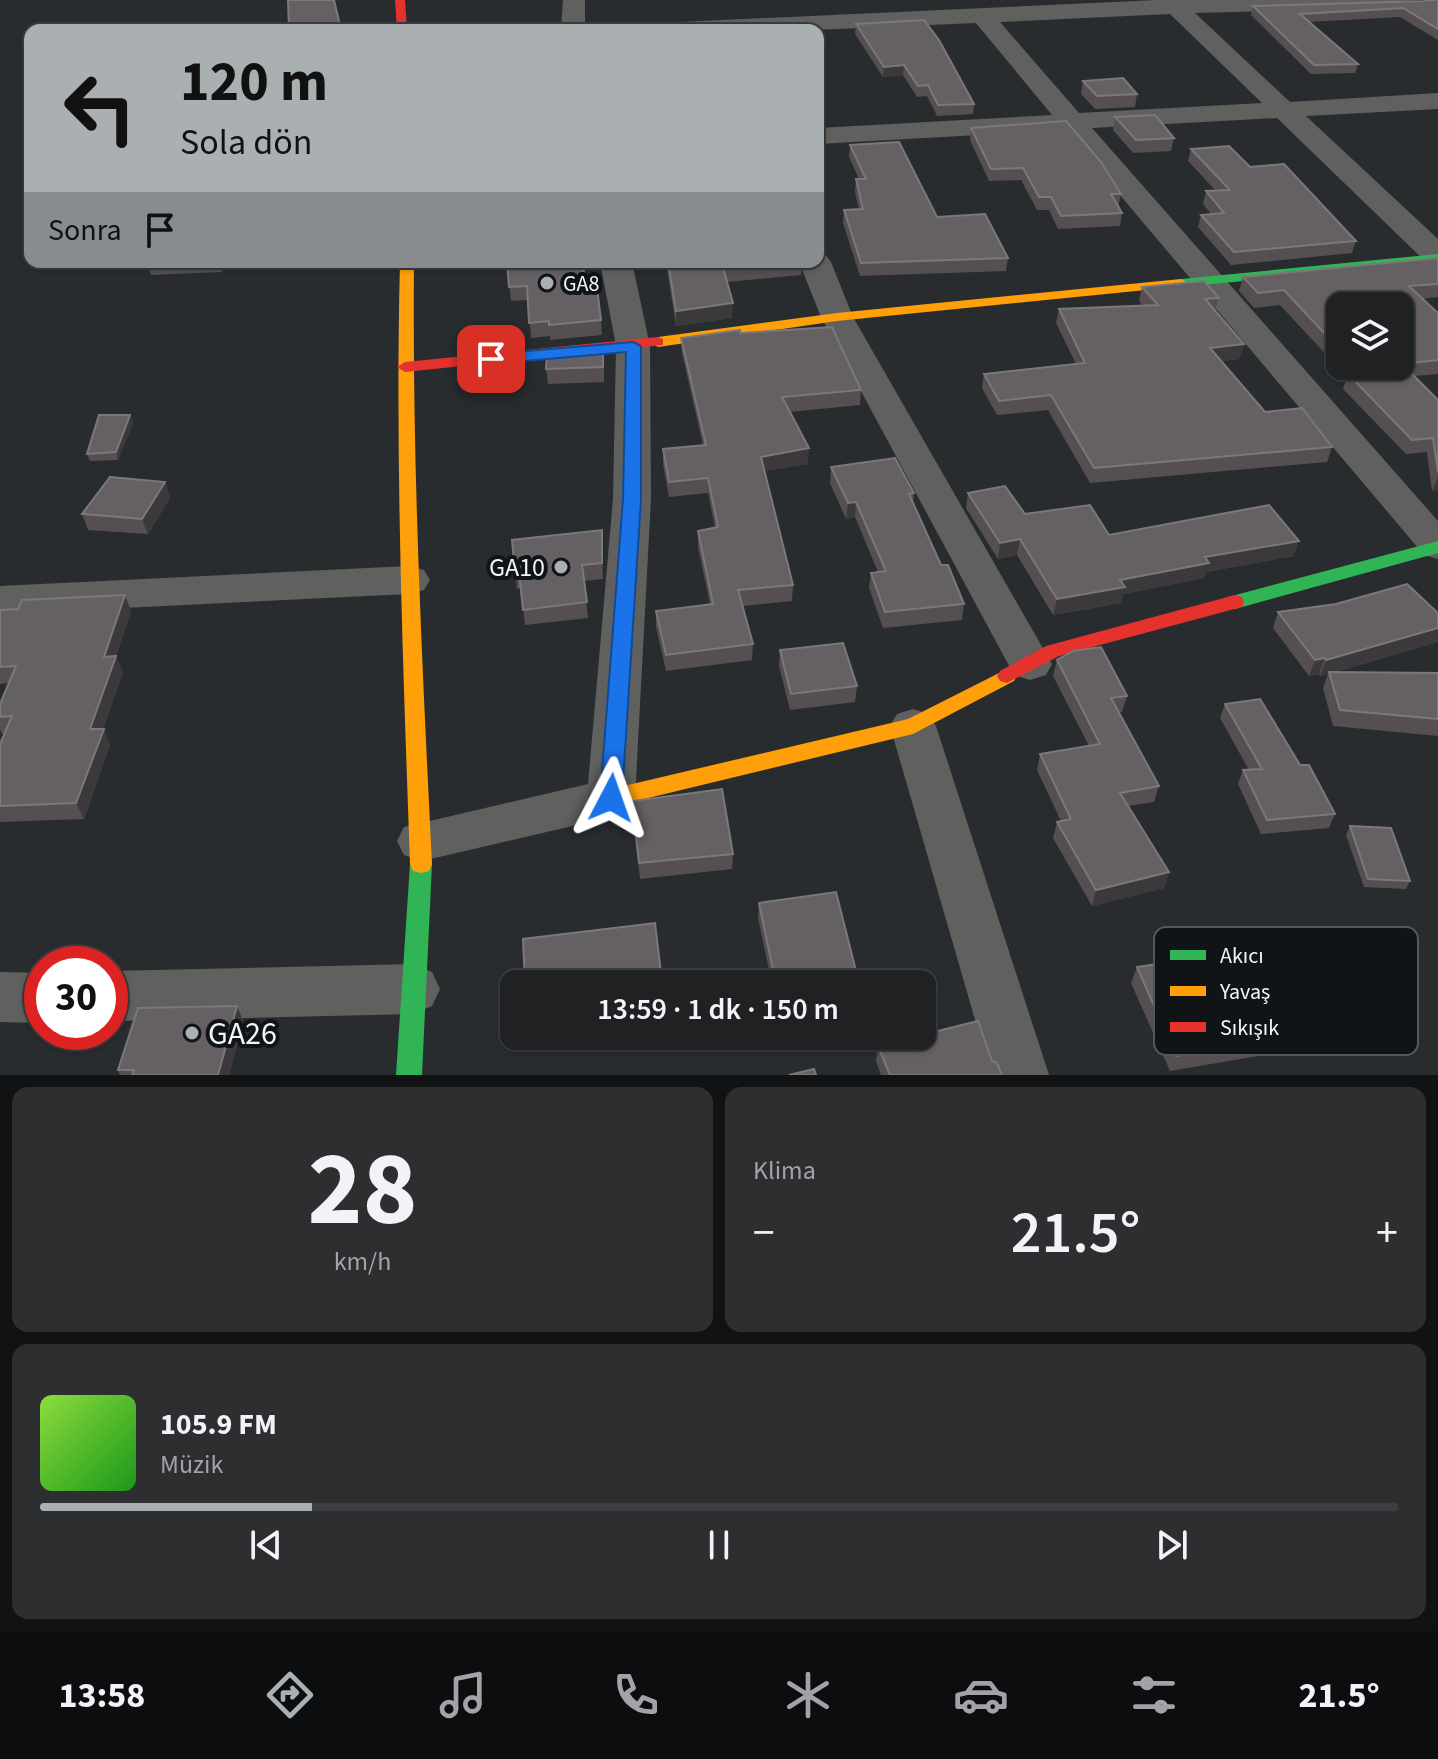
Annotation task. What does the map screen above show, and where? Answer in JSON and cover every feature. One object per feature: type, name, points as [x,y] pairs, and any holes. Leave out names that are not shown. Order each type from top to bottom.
[{"type":"street","points":[[400,0],[402,24]]},
{"type":"street","points":[[573,24],[574,0]]},
{"type":"street","points":[[799,24],[1171,3],[1424,0],[1438,6]]},
{"type":"street","points":[[1171,3],[1438,257]]},
{"type":"street","points":[[422,841],[913,726],[1053,651],[1438,546],[1205,279],[982,15]]},
{"type":"street","points":[[824,136],[1438,101]]},
{"type":"street","points":[[405,367],[633,346],[837,317],[1438,257]]},
{"type":"street","points":[[407,268],[405,367],[409,580],[422,841],[409,1075]]},
{"type":"street","points":[[611,798],[632,499],[633,346],[617,268]]},
{"type":"street","points":[[817,268],[837,317],[1030,664]]},
{"type":"street","points":[[0,600],[409,580]]},
{"type":"street","points":[[913,726],[1020,1075]]},
{"type":"street","points":[[128,996],[413,989]]},
{"type":"street","points":[[0,997],[24,998]]},
{"type":"building","points":[[288,0],[334,0],[340,24],[289,24]]},
{"type":"building","points":[[1438,0],[1438,29],[1403,8],[1300,14],[1358,64],[1314,65],[1253,6],[1424,1]]},
{"type":"building","points":[[924,20],[939,40],[974,104],[938,105],[928,85],[918,86],[904,65],[884,67],[856,24]]},
{"type":"building","points":[[1123,78],[1137,94],[1097,96],[1083,81]]},
{"type":"building","points":[[1155,115],[1174,138],[1136,140],[1115,117]]},
{"type":"building","points":[[1066,121],[1101,162],[1121,194],[1111,194],[1122,213],[1061,216],[1051,197],[1039,197],[1023,168],[991,169],[971,128]]},
{"type":"building","points":[[899,142],[937,217],[985,214],[1008,258],[861,263],[844,210],[863,209],[856,179],[866,179],[850,145]]},
{"type":"building","points":[[1229,146],[1250,167],[1284,164],[1356,241],[1234,252],[1201,215],[1224,213],[1206,191],[1230,190],[1191,149]]},
{"type":"building","points":[[1438,258],[1438,284],[1409,286],[1438,313],[1438,360],[1414,363],[1414,292],[1326,292],[1326,335],[1284,290],[1258,293],[1243,277]]},
{"type":"building","points":[[507,268],[583,268],[587,288],[597,288],[601,320],[549,325],[549,321],[529,323],[527,286],[509,287]]},
{"type":"building","points":[[669,268],[723,268],[733,303],[676,311]]},
{"type":"building","points":[[1204,281],[1219,298],[1205,299],[1244,344],[1210,348],[1265,412],[1302,408],[1332,447],[1094,468],[1051,395],[999,401],[984,374],[1085,363],[1059,309],[1158,305],[1142,287]]},
{"type":"building","points":[[832,327],[861,390],[782,397],[809,448],[761,457],[793,585],[738,590],[753,644],[666,655],[656,611],[713,604],[698,531],[718,527],[708,478],[669,482],[663,449],[706,445],[681,338],[740,330],[740,333]]},
{"type":"building","points":[[603,348],[603,367],[546,369],[547,353]]},
{"type":"building","points":[[1414,376],[1438,400],[1438,472],[1433,438],[1412,440],[1354,380],[1414,380]]},
{"type":"building","points":[[99,415],[130,415],[116,452],[87,454]]},
{"type":"building","points":[[895,458],[914,493],[909,494],[941,565],[948,565],[964,604],[885,612],[871,573],[886,571],[856,502],[848,503],[831,467]]},
{"type":"building","points":[[110,477],[165,482],[142,519],[82,514]]},
{"type":"building","points":[[1005,486],[1025,514],[1090,505],[1109,535],[1269,505],[1299,541],[1205,557],[1209,563],[1120,580],[1125,587],[1057,599],[1020,539],[1000,543],[968,493]]},
{"type":"building","points":[[602,530],[602,563],[582,565],[587,602],[523,610],[512,540]]},
{"type":"building","points":[[1407,584],[1438,613],[1438,628],[1326,660],[1315,660],[1278,612],[1336,604]]},
{"type":"building","points":[[125,595],[104,657],[116,656],[90,729],[104,729],[76,803],[0,806],[0,744],[12,716],[0,717],[0,704],[16,666],[0,667],[0,610],[18,609],[22,600]]},
{"type":"building","points":[[843,643],[857,686],[791,694],[780,650]]},
{"type":"building","points":[[1101,647],[1127,696],[1111,698],[1159,786],[1120,793],[1169,872],[1096,890],[1057,822],[1071,819],[1040,754],[1100,744],[1057,660],[1073,651]]},
{"type":"building","points":[[1329,672],[1438,673],[1438,719],[1340,710]]},
{"type":"building","points":[[1260,699],[1300,765],[1309,765],[1335,814],[1267,820],[1243,770],[1262,769],[1225,704]]},
{"type":"building","points":[[722,789],[733,854],[639,863],[632,801]]},
{"type":"building","points":[[1350,826],[1391,828],[1410,881],[1368,879]]},
{"type":"building","points":[[836,892],[856,970],[773,970],[759,903]]},
{"type":"building","points":[[655,923],[661,970],[524,970],[523,939]]},
{"type":"building","points":[[1154,964],[1154,1006],[1137,967]]},
{"type":"building","name":"GA26","points":[[237,1006],[218,1075],[132,1075],[134,1070],[118,1070],[124,1050],[128,1050],[128,1039],[138,1008]]},
{"type":"building","points":[[978,1021],[992,1061],[997,1063],[1002,1075],[890,1075],[880,1050],[936,1050],[936,1032]]},
{"type":"building","points":[[814,1069],[816,1075],[789,1075]]},
{"type":"traffic: fast","points":[[1181,283],[1438,258]]},
{"type":"traffic: fast","points":[[1235,602],[1438,547]]},
{"type":"traffic: fast","points":[[409,1075],[421,864]]},
{"type":"traffic: slow","points":[[407,268],[405,367],[409,580],[421,864]]},
{"type":"traffic: slow","points":[[658,342],[837,317],[1181,283]]},
{"type":"traffic: slow","points":[[611,798],[913,726],[1007,676]]},
{"type":"traffic: jam","points":[[400,0],[402,24]]},
{"type":"traffic: jam","points":[[405,367],[658,342]]},
{"type":"traffic: jam","points":[[1007,676],[1053,651],[1235,602]]},
{"type":"place","name":"GA8","points":[[547,283]]},
{"type":"place","name":"GA10","points":[[561,567]]},
{"type":"place","name":"GA26","points":[[192,1033]]},
{"type":"route","points":[[491,359],[633,346],[632,499],[611,798]]}]
